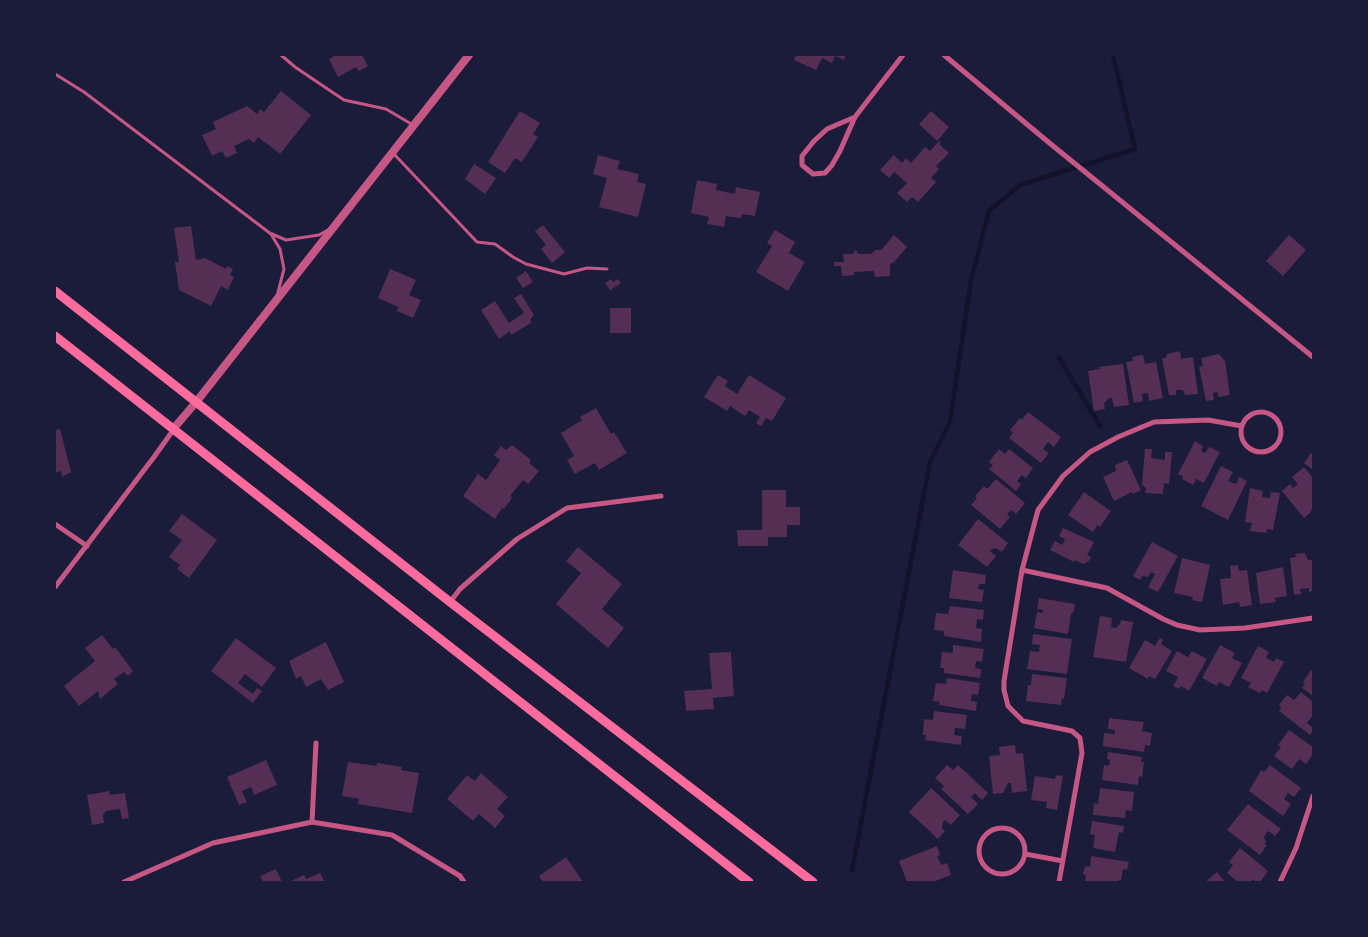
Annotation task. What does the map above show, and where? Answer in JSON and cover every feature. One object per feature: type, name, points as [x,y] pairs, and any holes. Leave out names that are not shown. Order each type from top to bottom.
[{"type":"main road","points":[[55,291],[450,602],[813,882]]},
{"type":"main road","points":[[55,336],[749,882]]},
{"type":"street","points":[[55,587],[174,428],[197,402],[469,55]]},
{"type":"street","points":[[855,116],[826,128],[802,156],[802,165],[813,174],[825,173],[840,151],[855,116],[903,55]]},
{"type":"street","points":[[944,55],[1313,358]]},
{"type":"street","points":[[1262,412],[1268,413],[1278,421],[1281,434],[1280,440],[1271,450],[1257,452],[1246,446],[1241,433],[1242,426],[1249,416],[1262,412]]},
{"type":"street","points":[[1059,882],[1082,753],[1080,738],[1072,731],[1023,721],[1008,706],[1004,690],[1022,570],[1038,510],[1063,476],[1090,452],[1118,437],[1154,422],[1208,420],[1242,426]]},
{"type":"street","points":[[450,602],[460,589],[517,539],[567,508],[661,496]]},
{"type":"street","points":[[55,524],[87,546]]},
{"type":"street","points":[[1022,570],[1106,588],[1163,619],[1200,630],[1245,628],[1313,618]]},
{"type":"street","points":[[312,822],[316,744]]},
{"type":"street","points":[[1280,882],[1296,848],[1313,796]]},
{"type":"street","points":[[124,882],[214,844],[312,822],[392,835],[460,876],[464,882]]},
{"type":"street","points":[[994,829],[1010,829],[1022,839],[1025,846],[1025,854],[1023,860],[1014,870],[1008,873],[996,873],[981,861],[980,846],[982,839],[994,829]]},
{"type":"street","points":[[1025,854],[1062,861]]},
{"type":"lane","points":[[281,55],[295,67],[344,100],[386,109],[414,125]]},
{"type":"lane","points":[[55,74],[84,92],[271,234],[286,240],[319,235],[335,226]]},
{"type":"lane","points":[[392,153],[477,242],[495,244],[513,258],[526,264],[564,274],[587,268],[607,269]]},
{"type":"lane","points":[[271,234],[280,249],[284,269],[276,301]]},
{"type":"building","points":[[336,55],[362,55],[368,66],[359,71],[356,67],[338,77],[329,59]]},
{"type":"building","points":[[796,55],[846,55],[844,60],[835,56],[832,63],[822,58],[816,70],[794,60]]},
{"type":"building","points":[[281,91],[311,115],[280,154],[258,137],[254,143],[249,139],[234,146],[237,153],[226,158],[222,151],[212,156],[202,135],[216,129],[213,122],[247,106],[257,114],[260,109],[264,112]]},
{"type":"building","points":[[520,111],[540,123],[533,134],[538,137],[522,162],[515,158],[505,173],[488,162]]},
{"type":"building","points":[[931,111],[949,127],[937,141],[919,124]]},
{"type":"building","points":[[939,141],[941,142],[939,144],[949,153],[936,166],[939,169],[931,178],[936,182],[918,202],[912,197],[907,202],[897,193],[907,183],[894,172],[889,178],[880,170],[894,155],[902,163],[906,158],[911,163],[925,147],[930,151]]},
{"type":"building","points":[[598,155],[620,161],[617,169],[639,174],[637,182],[646,184],[638,217],[599,207],[607,178],[593,174]]},
{"type":"building","points":[[474,164],[496,178],[485,194],[465,179]]},
{"type":"building","points":[[697,180],[717,184],[716,190],[735,194],[736,187],[760,192],[755,216],[742,214],[741,218],[726,216],[724,227],[707,224],[709,217],[691,213]]},
{"type":"building","points":[[543,225],[565,252],[552,263],[541,249],[546,245],[535,231]]},
{"type":"building","points":[[191,226],[196,260],[205,258],[226,269],[227,266],[233,269],[230,275],[234,277],[228,290],[221,286],[211,306],[179,290],[175,262],[179,262],[174,228]]},
{"type":"building","points":[[775,230],[795,242],[789,253],[805,262],[788,291],[756,272],[772,246],[767,243]]},
{"type":"building","points":[[894,235],[907,247],[890,264],[890,276],[875,277],[874,271],[854,272],[854,275],[842,276],[841,266],[834,266],[834,262],[844,262],[843,254],[854,254],[854,251],[857,251],[857,254],[871,254],[875,250],[881,250]]},
{"type":"building","points":[[1289,235],[1306,250],[1283,276],[1266,261]]},
{"type":"building","points":[[390,269],[416,280],[409,295],[421,300],[413,318],[397,311],[398,307],[378,298]]},
{"type":"building","points":[[526,271],[533,282],[523,288],[516,278]]},
{"type":"building","points":[[611,279],[613,282],[618,279],[621,283],[610,290],[605,283]]},
{"type":"building","points":[[521,294],[534,315],[530,320],[531,323],[511,335],[510,331],[499,339],[481,310],[495,301],[509,323],[524,313],[514,298]]},
{"type":"building","points":[[610,308],[631,308],[631,333],[610,333]]},
{"type":"building","points":[[1180,351],[1181,359],[1193,357],[1198,394],[1185,395],[1183,390],[1176,390],[1176,395],[1169,395],[1162,358],[1166,358],[1167,354]]},
{"type":"building","points":[[1219,354],[1225,361],[1230,395],[1219,397],[1217,392],[1213,393],[1214,400],[1206,401],[1199,367],[1203,366],[1201,358]]},
{"type":"building","points":[[1143,355],[1145,364],[1156,362],[1163,398],[1149,401],[1148,393],[1142,394],[1143,401],[1134,403],[1126,362],[1133,361],[1132,357]]},
{"type":"building","points":[[1123,364],[1129,405],[1114,407],[1112,398],[1109,398],[1104,403],[1105,409],[1094,411],[1088,371],[1100,369],[1099,367]]},
{"type":"building","points":[[718,375],[728,381],[725,386],[737,394],[749,375],[786,398],[772,421],[766,418],[761,426],[756,423],[760,417],[749,410],[745,416],[730,406],[727,411],[704,397]]},
{"type":"building","points":[[596,408],[611,434],[614,432],[627,453],[599,470],[595,463],[575,474],[567,460],[574,456],[561,433],[582,420],[580,417]]},
{"type":"building","points":[[1028,412],[1061,437],[1054,447],[1048,442],[1043,449],[1049,453],[1041,463],[1009,438],[1013,433],[1010,430]]},
{"type":"building","points":[[60,429],[71,472],[62,477],[61,471],[55,473],[55,430]]},
{"type":"building","points":[[1195,441],[1203,446],[1201,451],[1205,453],[1209,447],[1220,452],[1204,483],[1196,479],[1193,485],[1182,479],[1183,477],[1178,474]]},
{"type":"building","points":[[512,445],[531,460],[529,463],[539,471],[528,484],[523,480],[510,496],[512,498],[495,519],[463,496],[478,474],[486,480],[500,460],[494,455],[501,446],[506,450]]},
{"type":"building","points":[[999,449],[1005,454],[1009,449],[1033,468],[1026,478],[1022,475],[1017,481],[1021,484],[1016,491],[989,469],[993,465],[989,462]]},
{"type":"building","points":[[1145,449],[1152,449],[1151,458],[1165,460],[1165,452],[1172,452],[1169,484],[1164,483],[1163,494],[1145,493],[1146,488],[1142,485]]},
{"type":"building","points":[[1311,453],[1313,455],[1313,470],[1304,463]]},
{"type":"building","points":[[1127,460],[1141,490],[1133,494],[1132,492],[1114,501],[1103,477],[1116,471],[1115,465]]},
{"type":"building","points":[[1221,466],[1233,472],[1228,481],[1236,484],[1239,477],[1247,481],[1228,520],[1201,506]]},
{"type":"building","points":[[1304,467],[1313,478],[1313,507],[1304,518],[1282,491],[1290,484],[1293,488],[1298,484],[1292,477]]},
{"type":"building","points":[[996,479],[1025,503],[1016,514],[1011,510],[1007,514],[1010,517],[1000,529],[971,505],[977,498],[975,496],[984,486],[987,489]]},
{"type":"building","points":[[1250,488],[1263,491],[1262,497],[1270,498],[1271,492],[1280,493],[1273,530],[1267,529],[1266,533],[1250,531],[1252,523],[1245,522]]},
{"type":"building","points":[[762,490],[786,490],[786,507],[800,507],[800,525],[787,525],[787,537],[768,537],[768,546],[738,546],[737,530],[762,530]]},
{"type":"building","points":[[1084,492],[1111,511],[1100,527],[1097,525],[1093,532],[1068,515]]},
{"type":"building","points":[[182,514],[217,540],[189,578],[177,569],[180,565],[169,557],[182,540],[169,531]]},
{"type":"building","points":[[978,519],[1008,543],[1002,552],[996,548],[990,551],[996,556],[987,567],[958,545]]},
{"type":"building","points":[[1063,528],[1094,542],[1087,555],[1091,557],[1089,561],[1083,564],[1075,560],[1074,562],[1050,550],[1055,541],[1062,545],[1065,539],[1059,536]]},
{"type":"building","points":[[1152,542],[1178,556],[1158,592],[1148,587],[1155,574],[1151,572],[1148,577],[1142,576],[1140,580],[1133,576]]},
{"type":"building","points":[[578,547],[622,584],[602,609],[624,628],[608,648],[556,604],[581,573],[566,561]]},
{"type":"building","points":[[1305,553],[1308,560],[1313,560],[1313,591],[1309,592],[1309,588],[1300,589],[1301,594],[1294,595],[1290,558],[1296,557],[1295,554]]},
{"type":"building","points":[[1182,558],[1210,565],[1202,602],[1192,600],[1193,597],[1174,593]]},
{"type":"building","points":[[1238,565],[1239,571],[1247,570],[1252,605],[1240,607],[1239,602],[1223,605],[1220,579],[1231,578],[1230,566]]},
{"type":"building","points":[[1283,567],[1287,596],[1275,598],[1276,602],[1260,604],[1256,573]]},
{"type":"building","points":[[953,570],[986,575],[985,584],[979,584],[978,589],[984,590],[982,602],[949,598]]},
{"type":"building","points":[[1039,598],[1075,604],[1074,611],[1071,614],[1068,634],[1034,628],[1037,612],[1043,613],[1043,610],[1037,609]]},
{"type":"building","points":[[950,606],[984,610],[983,620],[977,619],[976,628],[982,629],[981,642],[944,636],[944,631],[934,630],[936,613],[948,614]]},
{"type":"building","points":[[1100,616],[1112,618],[1111,627],[1116,628],[1121,620],[1133,622],[1126,662],[1093,657]]},
{"type":"building","points":[[1033,634],[1072,639],[1067,674],[1027,669],[1030,651],[1039,652],[1040,645],[1032,644]]},
{"type":"building","points":[[102,635],[113,649],[115,647],[133,671],[128,676],[124,672],[114,679],[118,684],[100,699],[98,691],[79,706],[64,686],[95,661],[85,648]]},
{"type":"building","points":[[236,638],[276,668],[262,687],[245,674],[238,683],[253,694],[257,688],[262,691],[253,703],[211,671]]},
{"type":"building","points":[[1160,638],[1163,640],[1161,644],[1172,651],[1155,679],[1149,676],[1148,679],[1129,668],[1145,640],[1155,646]]},
{"type":"building","points":[[326,642],[344,682],[328,690],[321,679],[306,687],[301,676],[296,679],[289,661]]},
{"type":"building","points":[[953,645],[984,649],[982,662],[976,661],[975,668],[981,669],[980,678],[944,673],[944,668],[940,668],[942,652],[953,653]]},
{"type":"building","points":[[1220,645],[1235,653],[1232,658],[1242,663],[1229,687],[1219,682],[1217,686],[1202,678]]},
{"type":"building","points":[[1258,646],[1269,652],[1266,658],[1274,662],[1276,658],[1284,662],[1267,693],[1262,690],[1260,693],[1248,687],[1251,683],[1241,678]]},
{"type":"building","points":[[1177,651],[1188,657],[1192,651],[1207,659],[1189,691],[1181,686],[1179,689],[1173,686],[1178,677],[1166,671]]},
{"type":"building","points":[[731,652],[734,696],[713,698],[714,709],[686,711],[684,691],[712,689],[709,653]]},
{"type":"building","points":[[1311,670],[1313,672],[1313,696],[1302,688],[1305,684],[1303,682]]},
{"type":"building","points":[[1032,674],[1067,678],[1064,699],[1062,698],[1061,705],[1026,701],[1028,685],[1031,685]]},
{"type":"building","points":[[947,678],[980,683],[978,695],[972,694],[971,701],[977,702],[976,711],[939,705],[940,702],[933,701],[936,683],[946,684]]},
{"type":"building","points":[[1301,692],[1313,702],[1313,715],[1307,723],[1313,728],[1310,735],[1279,711],[1281,707],[1279,705],[1287,695],[1294,700]]},
{"type":"building","points":[[934,711],[967,715],[965,729],[955,728],[954,735],[962,736],[961,745],[925,740],[926,735],[923,735],[924,719],[933,720]]},
{"type":"building","points":[[1109,718],[1144,722],[1142,731],[1152,733],[1150,746],[1145,745],[1144,752],[1103,746],[1104,733],[1115,734],[1115,730],[1108,729]]},
{"type":"building","points":[[1289,730],[1313,747],[1313,754],[1306,764],[1299,759],[1292,769],[1274,756],[1281,747],[1278,745]]},
{"type":"building","points":[[1015,745],[1016,754],[1023,753],[1027,791],[1012,793],[1011,783],[1008,783],[1003,793],[993,794],[989,756],[1000,755],[999,747]]},
{"type":"building","points":[[1108,752],[1142,757],[1141,762],[1144,762],[1142,777],[1139,776],[1138,785],[1102,780],[1104,765],[1109,766]]},
{"type":"building","points":[[266,760],[277,785],[254,795],[251,787],[242,791],[247,802],[239,805],[227,777]]},
{"type":"building","points":[[348,762],[377,766],[377,763],[402,767],[401,770],[419,773],[412,813],[358,804],[359,799],[342,796]]},
{"type":"building","points":[[947,765],[953,770],[958,765],[988,793],[982,800],[975,793],[971,797],[978,804],[968,814],[941,789],[944,786],[935,778]]},
{"type":"building","points":[[1270,765],[1301,788],[1294,797],[1288,793],[1284,799],[1291,804],[1283,816],[1249,791],[1261,770],[1264,772]]},
{"type":"building","points":[[481,773],[508,797],[497,809],[505,816],[495,828],[479,814],[473,821],[447,799],[467,775],[475,781]]},
{"type":"building","points":[[1056,775],[1063,776],[1057,810],[1046,808],[1047,802],[1031,800],[1035,776],[1055,779]]},
{"type":"building","points":[[931,788],[960,815],[951,825],[945,820],[943,822],[942,828],[945,831],[938,839],[909,812]]},
{"type":"building","points":[[1100,788],[1134,792],[1132,811],[1126,810],[1125,818],[1093,815],[1094,803],[1098,804]]},
{"type":"building","points":[[109,791],[110,795],[125,793],[129,818],[122,819],[120,809],[106,811],[103,815],[104,823],[92,825],[87,795]]},
{"type":"building","points":[[1248,804],[1281,829],[1275,836],[1268,831],[1264,837],[1266,842],[1264,844],[1267,845],[1260,855],[1227,830]]},
{"type":"building","points":[[1092,821],[1124,826],[1123,833],[1119,832],[1115,852],[1093,848],[1095,835],[1090,834]]},
{"type":"building","points":[[937,846],[940,855],[937,856],[941,865],[947,863],[951,875],[933,882],[907,882],[899,861]]},
{"type":"building","points":[[1240,848],[1268,871],[1260,882],[1256,882],[1253,879],[1251,882],[1238,882],[1227,873],[1233,865],[1229,862]]},
{"type":"building","points":[[1091,856],[1129,862],[1127,870],[1123,869],[1121,880],[1118,882],[1085,882],[1086,875],[1083,874],[1085,866],[1090,867]]},
{"type":"building","points":[[566,857],[583,882],[543,882],[539,876]]},
{"type":"building","points":[[276,869],[282,882],[263,882],[260,876]]},
{"type":"building","points":[[1217,872],[1225,882],[1205,882]]},
{"type":"building","points":[[320,873],[325,882],[289,882],[304,875],[306,879]]},
{"type":"waterway","points":[[852,870],[930,462],[950,422],[971,280],[989,211],[1020,185],[1135,149],[1113,55]]},
{"type":"waterway","points":[[1059,358],[1100,426]]}]
